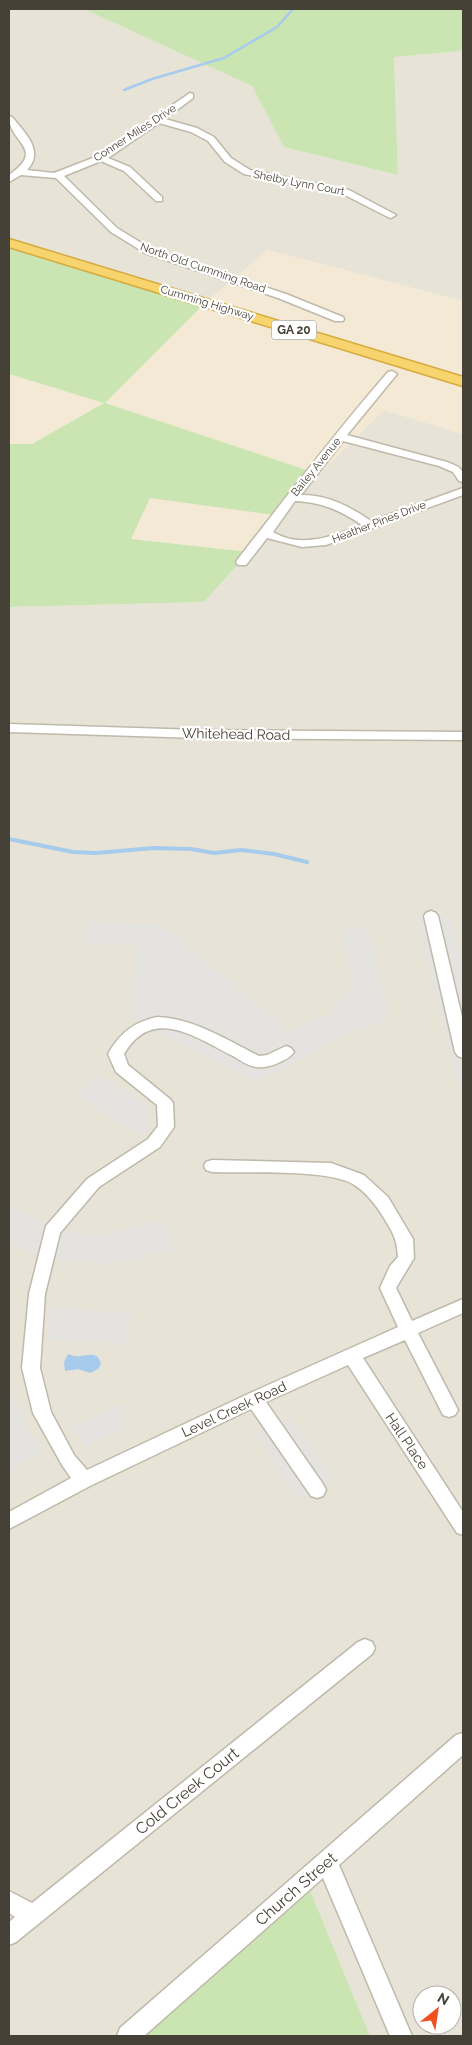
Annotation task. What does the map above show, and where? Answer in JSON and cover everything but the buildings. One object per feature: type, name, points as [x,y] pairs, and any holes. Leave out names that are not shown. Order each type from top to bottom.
[{"type":"highway","name":"Cumming Highway","points":[[9,243],[463,382]]},
{"type":"highway","name":"Cumming Highway","points":[[9,256],[463,396]]},
{"type":"street","name":"Conner Miles Drive","points":[[20,172],[43,176],[58,175],[101,158],[190,96]]},
{"type":"street","points":[[9,120],[32,150],[31,160],[20,172],[9,179]]},
{"type":"street","name":"Shelby Lynn Court","points":[[158,120],[194,130],[211,139],[228,160],[247,172],[346,192],[391,215]]},
{"type":"street","points":[[101,158],[126,170],[159,199]]},
{"type":"street","name":"North Old Cumming Road","points":[[58,175],[114,230],[148,251],[282,296],[339,319]]},
{"type":"street","name":"Bailey Avenue","points":[[242,562],[365,405],[382,388],[392,374]]},
{"type":"street","points":[[341,437],[443,464],[457,470],[463,479]]},
{"type":"street","name":"Heather Pines Drive","points":[[266,532],[272,537],[295,543],[318,544],[350,536],[370,525],[463,491]]},
{"type":"street","points":[[291,498],[313,497],[343,506],[370,525]]},
{"type":"street","name":"Whitehead Road","points":[[9,728],[199,734],[463,736]]},
{"type":"street","points":[[431,916],[463,1048]]},
{"type":"street","points":[[84,1480],[68,1460],[42,1413],[31,1368],[37,1294],[52,1231],[93,1183],[154,1143],[166,1127],[165,1103],[121,1068],[116,1054],[122,1042],[138,1029],[158,1022],[177,1024],[257,1062],[270,1060],[286,1052]]},
{"type":"street","points":[[212,1166],[331,1169],[358,1179],[371,1189],[389,1212],[405,1239],[406,1258],[388,1288],[449,1410]]},
{"type":"street","name":"Level Creek Road","points":[[9,1521],[84,1480],[254,1399],[463,1306]]},
{"type":"street","name":"Hall Place","points":[[350,1355],[463,1527]]},
{"type":"street","points":[[254,1399],[317,1490]]},
{"type":"street","name":"Cold Creek Court","points":[[9,1935],[365,1648]]},
{"type":"street","name":"Church Street","points":[[128,2036],[463,1742]]},
{"type":"street","points":[[327,1862],[401,2036]]},
{"type":"street","points":[[9,1901],[32,1915]]},
{"type":"shaded area","points":[[9,9],[84,9],[252,86],[284,147],[398,175],[394,57],[459,51],[463,49],[463,301],[268,250],[206,302],[9,241]]},
{"type":"shaded area","points":[[268,250],[463,301],[463,434],[384,410],[319,474],[105,403],[206,302]]},
{"type":"shaded area","points":[[9,374],[105,403],[32,444],[9,444]]},
{"type":"shaded area","points":[[384,410],[463,434],[463,2036],[370,2036],[309,1888],[132,2036],[9,2036],[9,607],[204,602],[319,474]]},
{"type":"shaded area","points":[[150,498],[281,516],[249,552],[130,539]]},
{"type":"shaded area","points":[[449,914],[463,967],[462,1100],[415,915]]},
{"type":"shaded area","points":[[87,921],[162,925],[288,1030],[332,1014],[334,1005],[354,987],[341,927],[368,928],[388,1013],[384,1022],[342,1034],[331,1043],[257,1082],[169,1040],[129,1016],[138,945],[85,944]]},
{"type":"shaded area","points":[[98,1075],[149,1105],[148,1130],[139,1134],[75,1096]]},
{"type":"shaded area","points":[[9,1205],[47,1224],[69,1232],[104,1234],[163,1220],[174,1249],[115,1264],[63,1262],[24,1250],[9,1242]]},
{"type":"shaded area","points":[[50,1309],[130,1312],[127,1344],[46,1340]]},
{"type":"shaded area","points":[[9,1371],[12,1395],[41,1454],[9,1471]]},
{"type":"shaded area","points":[[117,1404],[126,1415],[119,1419],[125,1427],[86,1448],[72,1428]]},
{"type":"shaded area","points":[[291,1418],[334,1482],[298,1499],[256,1434]]},
{"type":"green space","points":[[84,9],[463,9],[463,49],[460,51],[394,57],[398,175],[284,147],[252,86]]},
{"type":"green space","points":[[9,241],[206,302],[105,403],[319,474],[281,516],[150,498],[131,539],[249,552],[204,602],[9,607],[9,444],[32,444],[104,403],[9,374]]},
{"type":"green space","points":[[309,1888],[370,2036],[132,2036]]},
{"type":"water","points":[[68,1354],[77,1356],[95,1355],[101,1364],[98,1369],[90,1373],[78,1369],[65,1371],[64,1362]]},
{"type":"waterway","points":[[124,90],[152,79],[224,58],[277,27],[293,9]]},
{"type":"waterway","points":[[9,839],[73,852],[96,853],[154,848],[191,849],[214,853],[241,850],[274,854],[307,862]]}]
